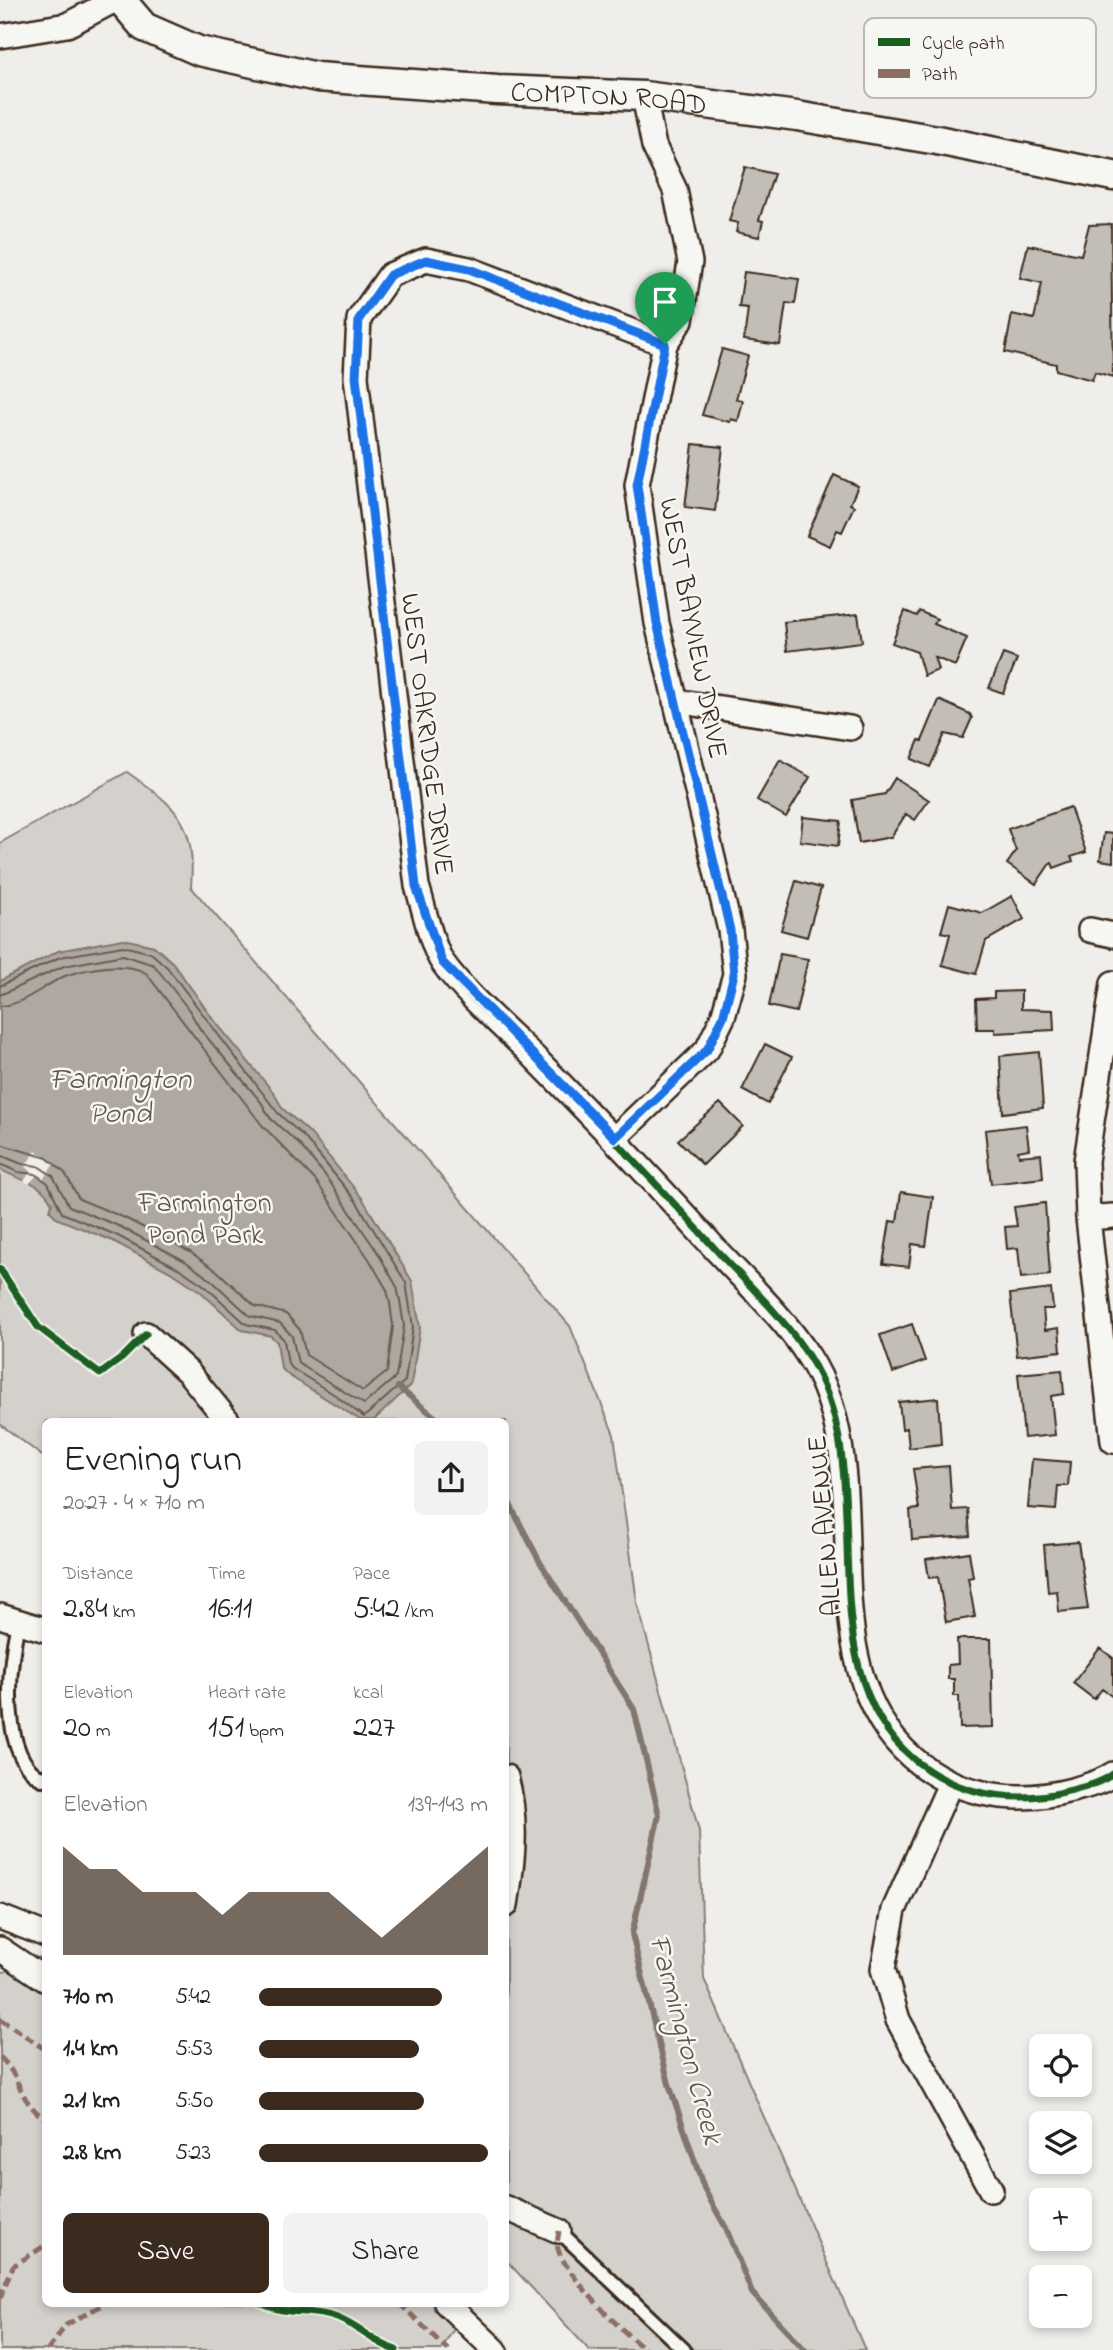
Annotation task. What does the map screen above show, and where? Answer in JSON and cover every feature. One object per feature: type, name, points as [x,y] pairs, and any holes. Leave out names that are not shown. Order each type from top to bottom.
[{"type":"street","points":[[0,36],[67,25],[115,0]]},
{"type":"street","name":"COMPTON ROAD","points":[[121,0],[144,27],[199,51],[317,77],[497,90],[644,96],[797,116],[937,139],[1113,176]]},
{"type":"street","name":"WEST BAYVIEW DRIVE","points":[[615,1138],[707,1050],[723,1017],[734,974],[730,930],[657,623],[637,485],[665,344],[681,320],[690,262],[675,190],[654,146],[644,96]]},
{"type":"street","name":"WEST OAKRIDGE DRIVE","points":[[615,1138],[442,962],[416,886],[356,377],[359,319],[390,275],[426,260],[469,269],[665,344]]},
{"type":"street","points":[[675,701],[850,728]]},
{"type":"street","points":[[1090,930],[1113,934]]},
{"type":"street","points":[[1113,983],[1086,1161],[1088,1218],[1113,1441]]},
{"type":"street","name":"ALLEN AVENUE","points":[[615,1138],[771,1309],[809,1356],[830,1396],[842,1445],[853,1627],[861,1679],[877,1716],[904,1750],[950,1784],[994,1796],[1039,1799],[1104,1781],[1113,1774]]},
{"type":"street","points":[[1088,1218],[1113,1216]]},
{"type":"street","points":[[146,1334],[188,1372],[226,1418]]},
{"type":"street","points":[[9,1619],[42,1629]]},
{"type":"street","points":[[950,1784],[894,1910],[883,1969],[898,2020],[991,2190]]},
{"type":"street","points":[[509,1792],[514,1818],[513,1861],[509,1886]]},
{"type":"street","points":[[0,1917],[42,1933]]},
{"type":"street","points":[[0,1949],[42,1977]]},
{"type":"street","points":[[509,2209],[559,2231]]},
{"type":"street","points":[[450,2307],[495,2350]]},
{"type":"lane","points":[[9,1619],[1,1706],[6,1734],[17,1762],[29,1775],[42,1779]]},
{"type":"lane","points":[[559,2231],[684,2350]]},
{"type":"green space","name":"Farmington Pond Park","points":[[127,772],[159,796],[180,819],[186,832],[192,865],[191,887],[570,1326],[614,1435],[637,1602],[699,1831],[704,1979],[865,2350],[589,2350],[509,2263],[509,1418],[42,1418],[42,1456],[0,1424],[0,843]]},
{"type":"green space","points":[[42,1956],[42,2307],[468,2307],[441,2350],[0,2350],[0,1971],[4,1972]]},
{"type":"water","name":"Farmington Pond","points":[[123,939],[154,946],[173,963],[213,1019],[274,1093],[282,1108],[310,1133],[362,1198],[412,1281],[420,1327],[411,1385],[376,1418],[357,1418],[288,1375],[281,1368],[277,1342],[271,1336],[242,1330],[201,1292],[176,1275],[113,1241],[58,1219],[50,1211],[52,1203],[41,1189],[0,1169],[0,981],[58,951]]},
{"type":"pier","points":[[36,1151],[54,1164],[43,1179],[37,1175],[29,1184],[24,1181],[31,1171],[25,1166]]},
{"type":"building","points":[[745,167],[774,174],[759,220],[763,221],[759,237],[736,232],[738,223],[729,221]]},
{"type":"building","points":[[1111,224],[1113,377],[1095,372],[1092,380],[1056,370],[1056,364],[1005,352],[1012,314],[1034,319],[1042,283],[1020,278],[1028,245],[1081,255],[1089,225]]},
{"type":"building","points":[[744,272],[799,279],[795,304],[786,303],[780,345],[744,340],[748,308],[739,307]]},
{"type":"building","points":[[722,349],[748,356],[736,399],[743,401],[738,421],[731,419],[730,422],[702,415]]},
{"type":"building","points":[[693,444],[723,447],[715,511],[685,507]]},
{"type":"building","points":[[834,475],[858,486],[850,504],[854,506],[842,532],[837,530],[830,546],[807,536]]},
{"type":"building","points":[[905,611],[917,616],[919,611],[937,619],[934,624],[967,638],[955,666],[934,657],[938,670],[924,676],[917,652],[892,643]]},
{"type":"building","points":[[858,614],[862,642],[787,651],[784,622]]},
{"type":"building","points":[[1003,654],[1017,659],[1003,693],[989,688]]},
{"type":"building","points":[[939,700],[970,714],[972,718],[963,738],[945,734],[930,767],[911,759],[919,740],[922,741]]},
{"type":"building","points":[[780,760],[810,777],[786,817],[757,800]]},
{"type":"building","points":[[895,778],[929,800],[915,820],[906,814],[891,837],[859,843],[852,800],[885,794]]},
{"type":"building","points":[[1070,807],[1086,852],[1071,857],[1073,861],[1054,868],[1052,863],[1036,884],[1007,864],[1016,851],[1008,829]]},
{"type":"building","points":[[803,817],[841,821],[838,846],[800,841]]},
{"type":"building","points":[[1104,833],[1113,834],[1113,862],[1100,860]]},
{"type":"building","points":[[796,881],[821,888],[807,937],[781,930]]},
{"type":"building","points":[[1012,896],[1024,919],[986,941],[976,974],[942,965],[950,934],[941,932],[949,904],[982,913]]},
{"type":"building","points":[[780,954],[808,959],[796,1012],[769,1006]]},
{"type":"building","points":[[1021,991],[1021,1009],[1053,1010],[1054,1030],[995,1033],[995,1029],[977,1029],[976,999],[994,998],[994,992]]},
{"type":"building","points":[[765,1044],[792,1057],[768,1104],[742,1090]]},
{"type":"building","points":[[1039,1052],[1043,1108],[1003,1113],[1000,1056]]},
{"type":"building","points":[[720,1103],[743,1126],[703,1165],[678,1140]]},
{"type":"building","points":[[1026,1125],[1029,1149],[1018,1151],[1019,1156],[1041,1154],[1043,1178],[991,1184],[985,1130]]},
{"type":"building","points":[[901,1192],[933,1197],[926,1246],[912,1244],[909,1267],[883,1264],[890,1221],[897,1222]]},
{"type":"building","points":[[1045,1203],[1050,1275],[1021,1278],[1018,1248],[1007,1249],[1005,1227],[1017,1226],[1014,1207]]},
{"type":"building","points":[[1051,1289],[1053,1309],[1043,1309],[1045,1330],[1059,1328],[1061,1351],[1017,1356],[1010,1294]]},
{"type":"building","points":[[912,1324],[925,1361],[893,1373],[880,1335]]},
{"type":"building","points":[[1062,1370],[1064,1394],[1051,1396],[1055,1435],[1024,1438],[1018,1374]]},
{"type":"building","points":[[938,1398],[941,1444],[909,1448],[907,1428],[902,1429],[899,1402]]},
{"type":"building","points":[[1032,1459],[1070,1462],[1068,1486],[1058,1486],[1056,1510],[1028,1508]]},
{"type":"building","points":[[949,1466],[952,1510],[968,1509],[970,1536],[912,1540],[910,1510],[919,1509],[913,1469]]},
{"type":"building","points":[[1078,1542],[1088,1609],[1059,1612],[1057,1591],[1048,1592],[1044,1545]]},
{"type":"building","points":[[969,1552],[973,1577],[968,1578],[975,1617],[946,1622],[938,1577],[929,1578],[926,1559]]},
{"type":"building","points":[[957,1639],[991,1639],[993,1727],[960,1728],[959,1696],[954,1696],[954,1679],[948,1679],[948,1665],[958,1664]]},
{"type":"building","points":[[1100,1648],[1113,1658],[1113,1697],[1102,1689],[1094,1699],[1073,1683]]},
{"type":"waterway","name":"Farmington Creek","points":[[398,1387],[436,1418]]},
{"type":"waterway","name":"Farmington Creek","points":[[509,1503],[540,1562],[634,1709],[659,1815],[632,1934],[669,2084],[704,2189],[726,2228],[752,2293],[805,2350]]},
{"type":"marked path","points":[[0,2019],[42,2047]]},
{"type":"marked path","points":[[0,2057],[13,2073],[29,2104],[42,2117]]},
{"type":"marked path","points":[[559,2231],[558,2249],[574,2276],[611,2318],[646,2350]]},
{"type":"marked path","points":[[0,2298],[13,2266],[42,2248]]},
{"type":"marked path","points":[[48,2350],[66,2325],[99,2307]]},
{"type":"marked path","points":[[403,2307],[448,2350]]},
{"type":"cycle path","points":[[665,344],[469,269],[426,260],[390,275],[359,319],[356,377],[417,886],[431,937],[443,963],[463,987],[651,1179],[778,1316],[809,1357],[830,1403],[841,1453],[850,1612],[858,1662],[874,1708],[903,1749],[940,1777],[982,1793],[1004,1796],[1049,1795],[1093,1784],[1113,1774]]},
{"type":"cycle path","points":[[0,1269],[38,1327],[100,1374],[122,1358],[146,1334]]},
{"type":"cycle path","points":[[270,2307],[337,2318],[396,2350]]},
{"type":"route","points":[[426,260],[469,269],[665,344],[637,485],[657,623],[730,930],[734,974],[723,1017],[707,1050],[615,1138],[442,962],[416,886],[356,377],[359,319],[390,275],[426,260]]}]
